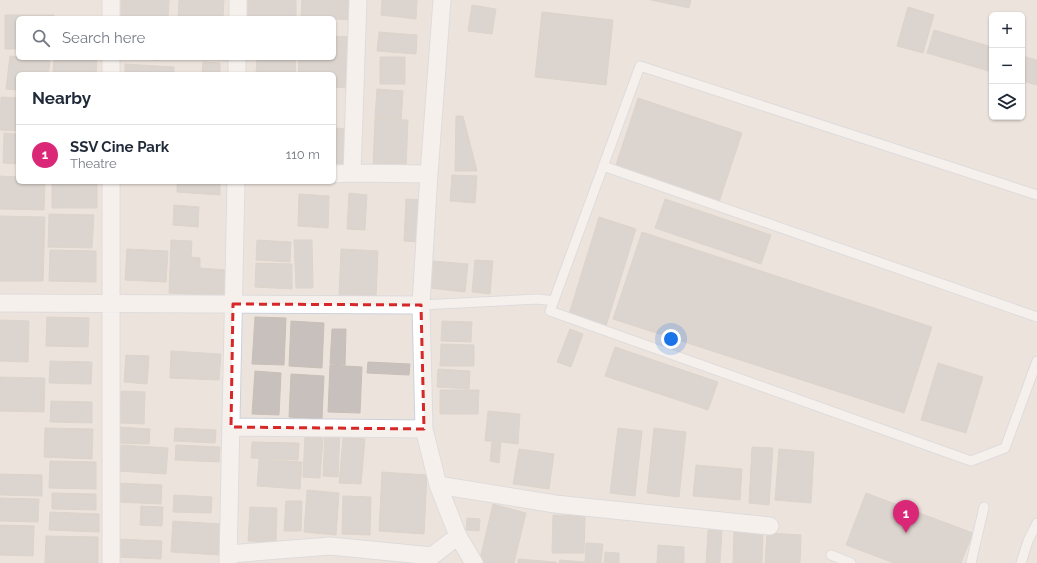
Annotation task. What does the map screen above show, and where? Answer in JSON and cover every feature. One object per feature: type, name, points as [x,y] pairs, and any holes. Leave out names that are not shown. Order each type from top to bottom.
[{"type":"street","points":[[111,0],[111,16]]},
{"type":"street","points":[[238,0],[238,16]]},
{"type":"street","points":[[352,174],[358,0]]},
{"type":"street","points":[[442,0],[421,305],[424,429],[438,484],[458,536],[474,563]]},
{"type":"street","points":[[111,60],[111,72]]},
{"type":"street","points":[[237,60],[237,72]]},
{"type":"street","points":[[336,174],[429,174]]},
{"type":"street","points":[[111,184],[111,563]]},
{"type":"street","points":[[236,184],[229,558],[330,546],[432,556],[458,536]]},
{"type":"street","points":[[0,303],[421,305]]},
{"type":"street","points":[[231,427],[424,429]]},
{"type":"street","points":[[438,484],[555,504],[770,526]]},
{"type":"lane","points":[[1037,195],[640,66],[550,311],[971,461],[1005,448],[1037,361]]},
{"type":"lane","points":[[604,166],[1037,317]]},
{"type":"lane","points":[[421,305],[538,299],[554,301]]},
{"type":"lane","points":[[971,563],[984,507]]},
{"type":"lane","points":[[1021,563],[1028,541],[1037,523]]},
{"type":"lane","points":[[831,555],[851,563]]},
{"type":"highlighted area","points":[[233,304],[421,305],[424,429],[231,427]]},
{"type":"building","points":[[121,0],[169,0],[168,16],[121,16]]},
{"type":"building","points":[[179,0],[224,0],[223,16],[178,16]]},
{"type":"building","points":[[246,0],[296,0],[296,16],[246,16]]},
{"type":"building","points":[[302,0],[353,0],[352,20],[336,19],[336,16],[301,16]]},
{"type":"building","points":[[382,0],[417,0],[416,19],[381,15]]},
{"type":"building","points":[[651,0],[691,0],[689,8]]},
{"type":"building","points":[[472,5],[496,9],[492,34],[468,31]]},
{"type":"building","points":[[908,7],[934,15],[923,53],[897,46]]},
{"type":"building","points":[[542,12],[613,20],[606,85],[535,77]]},
{"type":"building","points":[[5,15],[54,15],[16,16],[16,49],[5,49]]},
{"type":"building","points":[[934,30],[989,46],[989,71],[927,53]]},
{"type":"building","points":[[379,32],[417,35],[416,54],[377,51]]},
{"type":"building","points":[[336,36],[350,37],[347,88],[336,87],[336,72],[298,72],[299,60],[336,60]]},
{"type":"building","points":[[10,56],[16,57],[16,60],[50,61],[48,72],[16,72],[16,90],[6,89]]},
{"type":"building","points":[[380,57],[405,57],[405,84],[380,84]]},
{"type":"building","points":[[1025,57],[1037,60],[1037,85],[1025,82]]},
{"type":"building","points":[[54,60],[97,60],[96,72],[53,72]]},
{"type":"building","points":[[257,60],[296,60],[295,72],[256,72]]},
{"type":"building","points":[[203,62],[220,63],[220,72],[202,72]]},
{"type":"building","points":[[125,64],[174,67],[174,72],[125,72]]},
{"type":"building","points":[[377,89],[403,91],[401,120],[375,118]]},
{"type":"building","points":[[1,97],[16,98],[16,131],[0,130]]},
{"type":"building","points":[[638,98],[742,133],[719,202],[615,168]]},
{"type":"building","points":[[456,116],[463,116],[477,171],[455,171]]},
{"type":"building","points":[[375,119],[408,120],[406,169],[373,168]]},
{"type":"building","points":[[336,128],[352,129],[349,164],[336,163]]},
{"type":"building","points":[[4,133],[16,134],[16,164],[3,163]]},
{"type":"building","points":[[452,175],[477,176],[475,203],[450,201]]},
{"type":"building","points":[[0,176],[16,177],[16,184],[45,184],[44,210],[0,209]]},
{"type":"building","points":[[52,184],[97,184],[97,208],[52,208]]},
{"type":"building","points":[[177,184],[220,184],[220,195],[177,192]]},
{"type":"building","points":[[349,193],[367,195],[365,230],[347,229]]},
{"type":"building","points":[[299,194],[329,196],[328,228],[298,226]]},
{"type":"building","points":[[406,199],[422,200],[420,242],[404,241]]},
{"type":"building","points":[[665,199],[771,235],[761,264],[655,228]]},
{"type":"building","points":[[174,205],[199,207],[198,227],[173,225]]},
{"type":"building","points":[[49,214],[94,215],[92,248],[48,247]]},
{"type":"building","points":[[0,216],[45,217],[43,281],[0,281]]},
{"type":"building","points":[[599,217],[636,229],[606,326],[569,314]]},
{"type":"building","points":[[642,232],[932,327],[904,413],[613,319]]},
{"type":"building","points":[[171,240],[192,241],[191,257],[200,258],[200,268],[226,270],[225,296],[169,293]]},
{"type":"building","points":[[257,240],[291,242],[290,262],[256,260]]},
{"type":"building","points":[[294,240],[312,240],[313,288],[296,288]]},
{"type":"building","points":[[127,249],[168,251],[166,282],[125,280]]},
{"type":"building","points":[[341,249],[378,251],[376,298],[339,296]]},
{"type":"building","points":[[50,250],[96,251],[96,282],[49,281]]},
{"type":"building","points":[[475,260],[493,261],[490,294],[472,292]]},
{"type":"building","points":[[432,261],[468,264],[465,292],[429,288]]},
{"type":"building","points":[[256,263],[292,264],[292,289],[255,287]]},
{"type":"building","points":[[47,317],[89,318],[88,347],[46,346]]},
{"type":"building","points":[[255,317],[286,318],[284,365],[252,364]]},
{"type":"building","points":[[0,320],[29,321],[28,362],[0,361]]},
{"type":"building","points":[[291,321],[324,323],[322,368],[289,366]]},
{"type":"building","points":[[442,321],[472,322],[471,342],[441,341]]},
{"type":"building","points":[[332,329],[346,329],[345,365],[330,364]]},
{"type":"building","points":[[570,329],[583,334],[571,367],[557,362]]},
{"type":"building","points":[[441,344],[474,345],[474,366],[440,366]]},
{"type":"building","points":[[615,347],[718,382],[708,410],[605,376]]},
{"type":"building","points":[[171,351],[221,354],[219,380],[170,378]]},
{"type":"building","points":[[126,355],[149,356],[147,384],[124,382]]},
{"type":"building","points":[[50,361],[92,362],[91,384],[49,383]]},
{"type":"building","points":[[368,362],[410,364],[409,375],[367,373]]},
{"type":"building","points":[[938,363],[983,377],[966,433],[921,420]]},
{"type":"building","points":[[330,365],[362,367],[360,413],[328,412]]},
{"type":"building","points":[[438,369],[470,371],[469,389],[437,387]]},
{"type":"building","points":[[255,371],[281,373],[279,415],[252,414]]},
{"type":"building","points":[[291,374],[324,376],[322,419],[289,417]]},
{"type":"building","points":[[0,377],[45,378],[44,412],[0,411]]},
{"type":"building","points":[[440,390],[479,390],[478,414],[440,414]]},
{"type":"building","points":[[121,391],[145,392],[144,424],[120,423]]},
{"type":"building","points":[[51,401],[92,402],[92,423],[50,422]]},
{"type":"building","points":[[488,411],[520,414],[518,444],[501,442],[499,463],[490,461],[492,441],[485,441]]},
{"type":"building","points":[[120,427],[150,429],[149,444],[119,443]]},
{"type":"building","points":[[45,428],[93,429],[92,459],[44,457]]},
{"type":"building","points":[[175,428],[216,430],[215,443],[174,441]]},
{"type":"building","points":[[618,428],[642,431],[635,496],[610,493]]},
{"type":"building","points":[[654,428],[686,432],[679,497],[647,493]]},
{"type":"building","points":[[325,432],[340,432],[338,477],[323,476]]},
{"type":"building","points":[[305,437],[323,438],[320,478],[303,477]]},
{"type":"building","points":[[343,437],[365,439],[361,484],[339,483]]},
{"type":"building","points":[[252,442],[299,443],[298,460],[251,458]]},
{"type":"building","points":[[121,445],[168,448],[166,474],[119,471]]},
{"type":"building","points":[[176,445],[220,447],[219,462],[175,460]]},
{"type":"building","points":[[752,447],[773,448],[769,505],[749,503]]},
{"type":"building","points":[[519,449],[554,454],[549,489],[513,484]]},
{"type":"building","points":[[779,449],[814,452],[811,503],[775,500]]},
{"type":"building","points":[[259,459],[302,462],[300,489],[257,486]]},
{"type":"building","points":[[50,461],[96,462],[96,489],[49,488]]},
{"type":"building","points":[[696,465],[742,469],[740,500],[693,496]]},
{"type":"building","points":[[382,472],[427,475],[424,534],[379,531]]},
{"type":"building","points":[[0,474],[42,475],[42,496],[0,495]]},
{"type":"building","points":[[117,483],[162,485],[161,504],[116,502]]},
{"type":"building","points":[[307,490],[339,493],[336,535],[304,532]]},
{"type":"building","points":[[52,493],[96,494],[96,510],[52,509]]},
{"type":"building","points":[[866,493],[973,533],[961,563],[894,563],[846,545]]},
{"type":"building","points":[[174,495],[212,497],[211,513],[173,512]]},
{"type":"building","points":[[343,496],[371,497],[370,535],[342,534]]},
{"type":"building","points":[[0,498],[39,499],[38,522],[0,521]]},
{"type":"building","points":[[286,501],[302,501],[301,531],[284,531]]},
{"type":"building","points":[[493,504],[526,513],[514,563],[479,563]]},
{"type":"building","points":[[141,506],[163,507],[162,526],[140,525]]},
{"type":"building","points":[[250,507],[277,508],[276,542],[248,541]]},
{"type":"building","points":[[50,512],[99,514],[99,532],[49,530]]},
{"type":"building","points":[[553,515],[585,516],[584,553],[552,553]]},
{"type":"building","points":[[467,518],[480,519],[479,531],[466,530]]},
{"type":"building","points":[[173,521],[221,524],[220,555],[171,552]]},
{"type":"building","points":[[0,525],[34,526],[33,556],[0,555]]},
{"type":"building","points":[[708,530],[722,530],[720,563],[706,563]]},
{"type":"building","points":[[734,531],[763,533],[762,563],[733,563]]},
{"type":"building","points":[[767,533],[801,535],[800,563],[765,563]]},
{"type":"building","points":[[46,536],[98,537],[98,563],[45,563]]},
{"type":"building","points":[[117,539],[162,541],[161,559],[116,557]]},
{"type":"building","points":[[586,543],[603,544],[601,563],[559,563],[560,560],[585,562]]},
{"type":"building","points":[[658,545],[684,547],[684,563],[657,563]]},
{"type":"building","points":[[605,552],[619,553],[619,563],[604,563]]},
{"type":"building","points":[[518,559],[556,562],[556,563],[518,563]]},
{"type":"place","name":"SSV Cine Park","points":[[906,533]]}]
